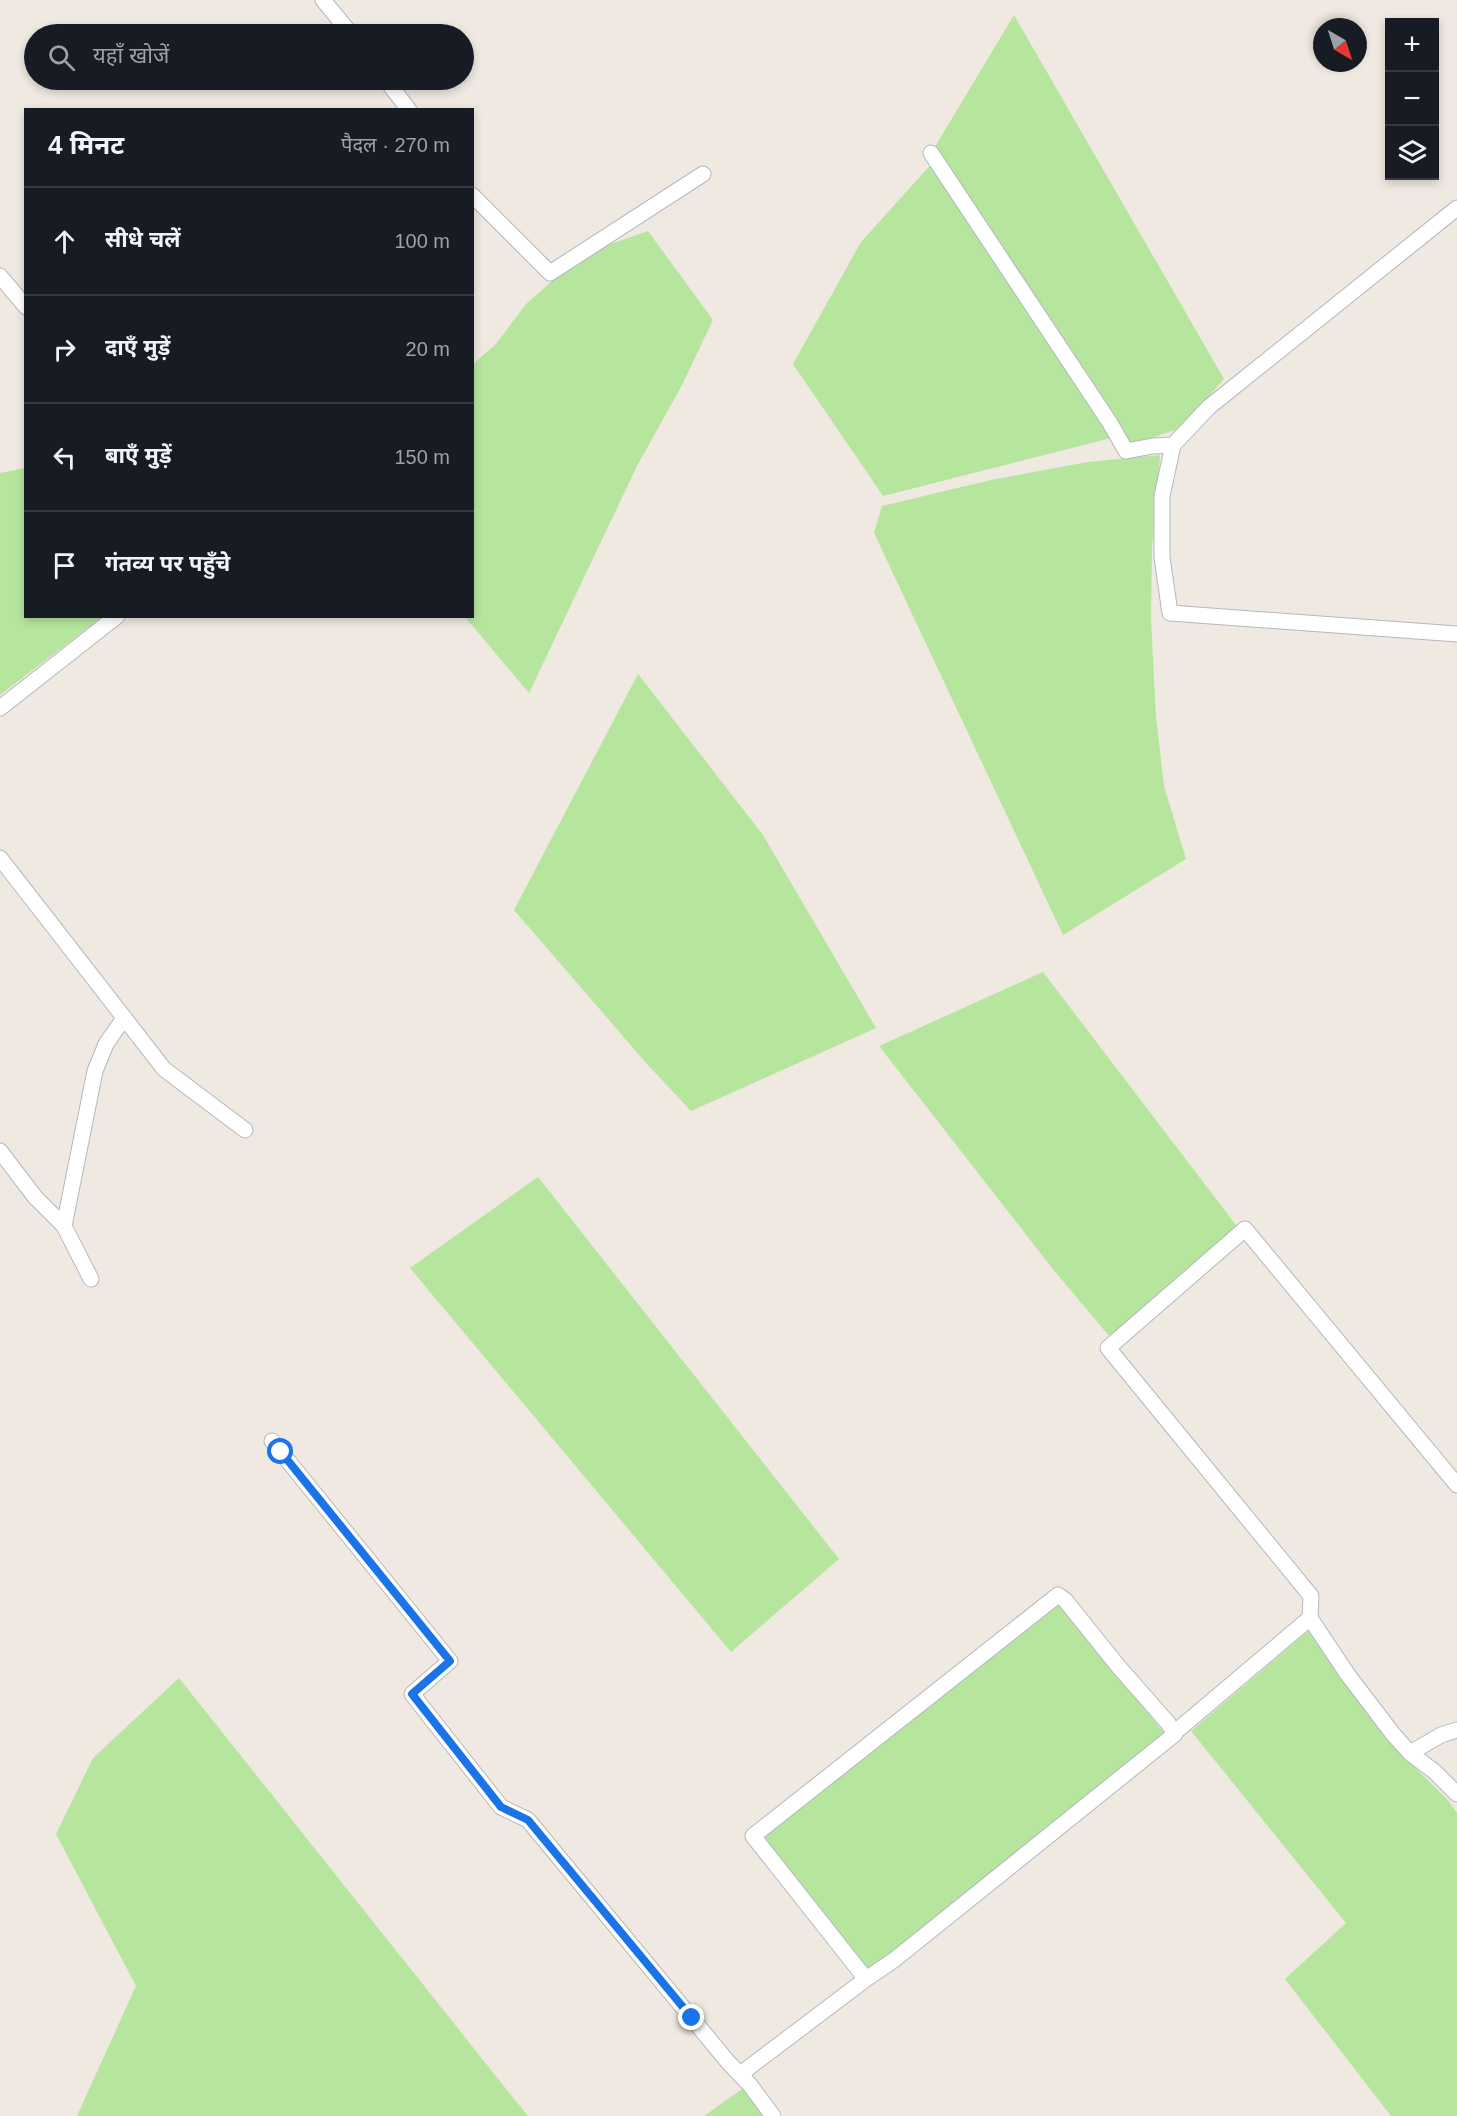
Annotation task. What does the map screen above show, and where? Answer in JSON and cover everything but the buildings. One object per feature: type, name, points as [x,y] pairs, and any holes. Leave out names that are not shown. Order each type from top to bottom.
[{"type":"street","points":[[323,0],[343,24]]},
{"type":"street","points":[[394,90],[407,108]]},
{"type":"street","points":[[931,153],[1110,423],[1126,451],[1173,445]]},
{"type":"street","points":[[474,197],[550,273],[703,174]]},
{"type":"street","points":[[1457,208],[1209,407],[1173,445],[1162,496],[1162,557],[1170,613],[1457,634]]},
{"type":"street","points":[[0,276],[24,305]]},
{"type":"street","points":[[0,708],[114,618]]},
{"type":"street","points":[[0,858],[164,1069],[245,1130]]},
{"type":"street","points":[[64,1226],[95,1071],[106,1044],[124,1018]]},
{"type":"street","points":[[0,1151],[35,1197],[64,1226],[91,1279]]},
{"type":"street","points":[[1457,1485],[1245,1229],[1108,1348],[1311,1596],[1310,1618],[1348,1675],[1393,1734],[1410,1753],[1435,1772],[1457,1794]]},
{"type":"street","points":[[272,1441],[450,1661],[412,1694],[501,1807],[528,1820],[773,2116]]},
{"type":"street","points":[[866,1979],[753,1836],[871,1741],[1058,1595],[1065,1600],[1174,1733]]},
{"type":"street","points":[[742,2077],[747,2069],[894,1960],[1174,1733],[1310,1618]]},
{"type":"street","points":[[1410,1753],[1441,1735],[1457,1730]]},
{"type":"green space","points":[[1014,15],[1224,379],[1181,428],[1128,446],[933,150]]},
{"type":"green space","points":[[935,160],[1115,437],[883,496],[793,364],[861,242]]},
{"type":"green space","points":[[648,231],[713,320],[682,385],[637,466],[529,693],[466,618],[474,618],[474,363],[496,344],[526,304],[559,275],[599,248]]},
{"type":"green space","points":[[1160,455],[1152,547],[1151,619],[1156,717],[1164,786],[1186,859],[1063,935],[874,533],[882,506],[991,480],[1088,462]]},
{"type":"green space","points":[[24,468],[24,618],[101,618],[0,695],[0,473]]},
{"type":"green space","points":[[638,674],[763,835],[876,1028],[691,1111],[647,1064],[514,910]]},
{"type":"green space","points":[[1043,972],[1239,1229],[1110,1337],[1052,1268],[879,1046]]},
{"type":"green space","points":[[538,1177],[839,1559],[731,1652],[410,1268]]},
{"type":"green space","points":[[1058,1601],[1166,1735],[869,1975],[759,1839]]},
{"type":"green space","points":[[1308,1631],[1385,1738],[1447,1799],[1457,1813],[1457,2116],[1391,2116],[1285,1979],[1346,1923],[1191,1731]]},
{"type":"green space","points":[[179,1678],[528,2116],[77,2116],[136,1986],[56,1834],[93,1758]]},
{"type":"green space","points":[[745,2087],[767,2116],[704,2116]]},
{"type":"route","points":[[281,1452],[450,1661],[412,1694],[501,1807],[528,1820],[692,2018]]}]
